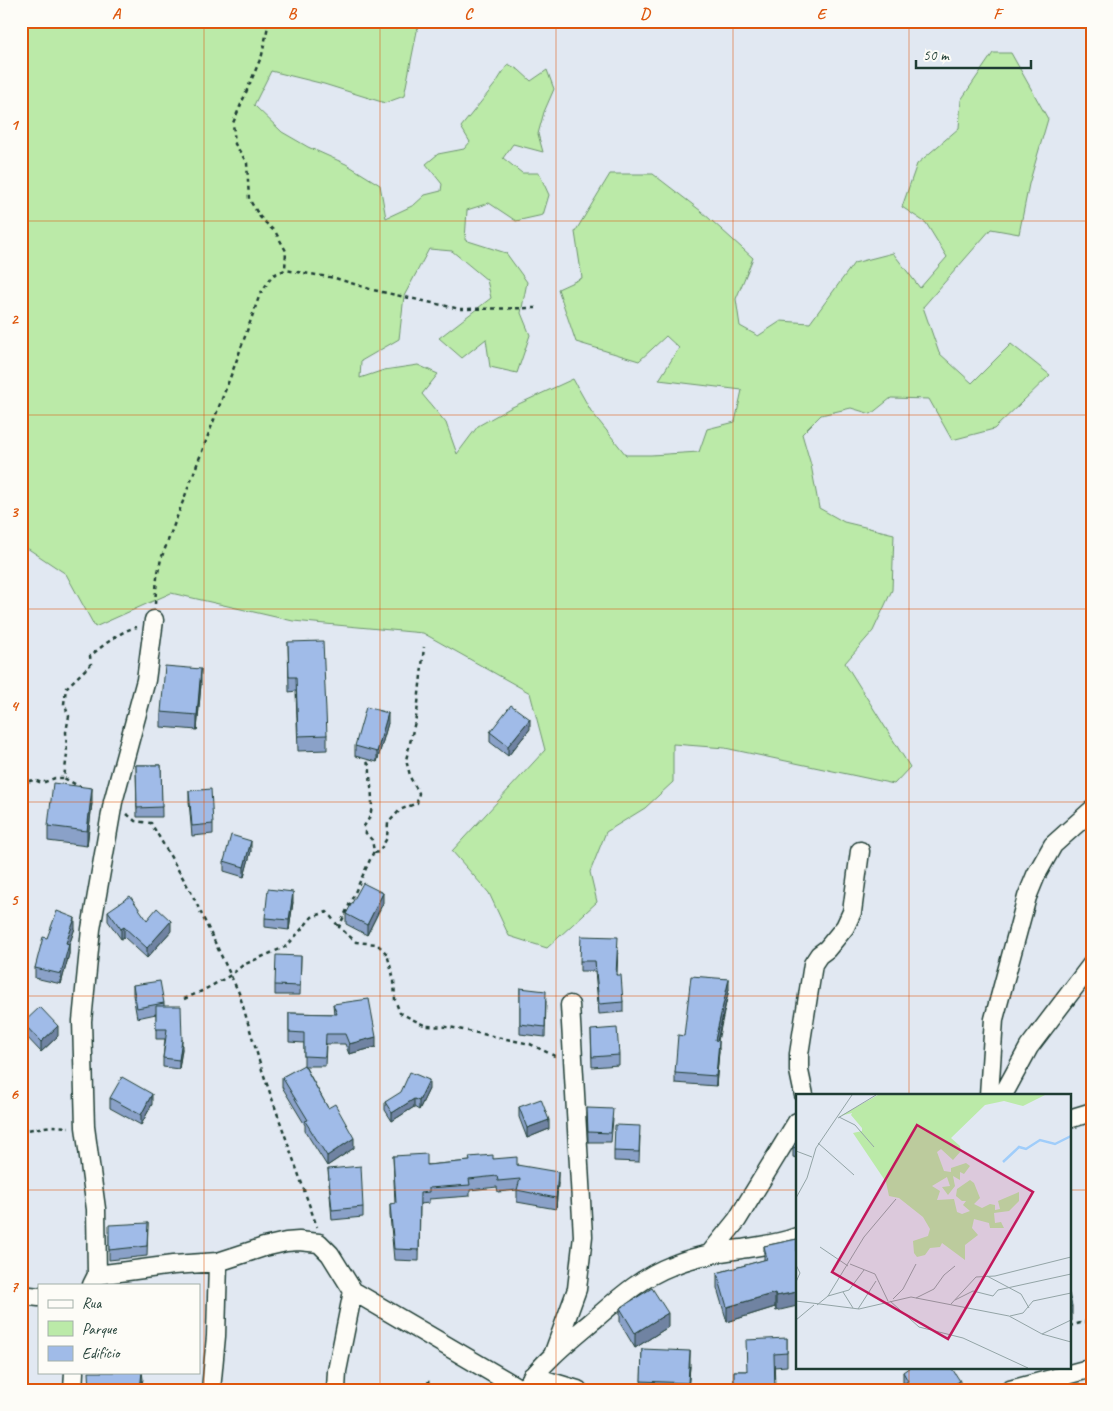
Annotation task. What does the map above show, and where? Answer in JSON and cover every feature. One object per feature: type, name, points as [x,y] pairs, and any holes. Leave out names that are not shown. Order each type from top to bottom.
[{"type":"street","points":[[154,620],[146,680],[113,802],[91,929],[82,1021],[85,1127],[96,1209],[94,1280],[173,1265],[218,1262],[286,1242],[319,1243],[330,1254],[353,1291],[526,1385],[578,1390]]},
{"type":"street","points":[[989,1094],[994,1020],[1027,897],[1036,876],[1054,845],[1092,810]]},
{"type":"street","points":[[804,1094],[798,1054],[813,964],[845,927],[852,912],[860,851]]},
{"type":"street","points":[[1004,1094],[1028,1047],[1092,964]]},
{"type":"street","points":[[553,1355],[577,1289],[583,1236],[570,1005]]},
{"type":"street","points":[[1070,1119],[1092,1112]]},
{"type":"street","points":[[708,1256],[737,1220],[796,1124]]},
{"type":"street","points":[[526,1385],[553,1355],[614,1302],[642,1281],[670,1266],[796,1237]]},
{"type":"street","points":[[211,1390],[216,1336],[218,1262]]},
{"type":"street","points":[[336,1390],[337,1371],[353,1291]]},
{"type":"street","points":[[21,1295],[38,1296]]},
{"type":"street","points":[[1010,1390],[1092,1368]]},
{"type":"street","points":[[73,1390],[74,1374]]},
{"type":"path","points":[[269,21],[262,55],[233,123],[235,144],[247,163],[249,198],[260,217],[276,232],[286,251],[285,270]]},
{"type":"path","points":[[64,778],[67,754],[66,732],[69,716],[64,704],[66,688],[91,664],[90,656],[131,628],[142,626],[154,620],[157,577],[161,559],[260,294],[273,275],[285,270],[335,278],[373,290],[460,309],[537,308]]},
{"type":"path","points":[[374,853],[379,852],[387,838],[388,823],[400,810],[417,802],[419,793],[411,778],[406,760],[417,713],[424,647]]},
{"type":"path","points":[[340,927],[374,853],[372,840],[364,831],[364,826],[370,818],[372,808],[370,767],[367,762]]},
{"type":"path","points":[[21,784],[34,780],[42,783],[55,778],[64,778],[84,790]]},
{"type":"path","points":[[113,802],[134,821],[151,823],[191,892],[231,975],[239,993],[262,1070],[318,1231],[319,1243]]},
{"type":"path","points":[[184,999],[231,975],[242,965],[287,946],[312,917],[327,912],[356,942],[377,944],[387,954],[394,980],[394,1000],[400,1013],[426,1026],[449,1027],[530,1044],[555,1055],[574,1073]]},
{"type":"path","points":[[21,1131],[51,1126],[85,1127]]},
{"type":"path","points":[[1070,1326],[1092,1320]]},
{"type":"path","points":[[428,1381],[431,1390]]},
{"type":"green space","points":[[21,21],[419,21],[404,96],[385,103],[324,84],[271,71],[254,105],[282,132],[308,147],[346,164],[380,185],[386,218],[414,205],[425,195],[441,191],[442,184],[426,164],[438,154],[464,149],[470,142],[461,127],[496,83],[508,64],[519,70],[531,81],[547,70],[554,89],[544,112],[538,134],[543,152],[513,144],[503,158],[522,173],[539,173],[549,195],[543,215],[516,221],[489,203],[467,210],[465,240],[506,253],[527,282],[521,313],[530,335],[517,373],[490,367],[486,339],[462,358],[439,338],[491,298],[487,280],[452,251],[429,249],[404,296],[399,339],[361,361],[360,378],[384,370],[418,365],[438,374],[422,394],[446,423],[457,454],[478,426],[510,408],[573,379],[591,411],[626,455],[699,452],[707,429],[735,422],[742,390],[659,380],[679,348],[666,336],[639,361],[576,342],[558,289],[582,278],[575,232],[610,174],[653,174],[701,211],[753,258],[736,299],[740,326],[758,336],[781,321],[810,323],[854,263],[893,253],[920,288],[947,257],[926,223],[902,207],[917,164],[959,128],[961,100],[993,53],[1011,53],[1048,119],[1029,184],[1019,234],[991,229],[923,307],[939,353],[972,383],[1011,344],[1050,375],[994,429],[952,440],[929,399],[891,398],[871,414],[851,408],[821,415],[802,434],[811,465],[819,508],[844,522],[894,534],[892,590],[873,631],[845,663],[910,767],[894,784],[725,748],[673,744],[673,782],[645,808],[606,832],[590,872],[597,902],[547,948],[509,936],[489,893],[452,851],[545,750],[530,693],[423,633],[293,621],[171,593],[95,627],[66,574],[21,544]]},
{"type":"building","points":[[323,641],[327,735],[298,736],[296,677],[289,677],[288,642]]},
{"type":"building","points":[[165,666],[201,669],[197,715],[161,712]]},
{"type":"building","points":[[511,705],[530,719],[508,746],[490,732]]},
{"type":"building","points":[[366,707],[388,713],[377,752],[355,746]]},
{"type":"building","points":[[136,765],[161,765],[162,807],[137,808]]},
{"type":"building","points":[[53,783],[92,788],[87,831],[48,826]]},
{"type":"building","points":[[211,789],[213,824],[192,826],[189,791]]},
{"type":"building","points":[[231,835],[251,841],[244,867],[224,861]]},
{"type":"building","points":[[363,883],[383,893],[367,925],[346,914]]},
{"type":"building","points":[[268,889],[293,892],[289,920],[265,918]]},
{"type":"building","points":[[130,896],[147,920],[157,908],[171,921],[147,948],[124,927],[121,929],[108,911]]},
{"type":"building","points":[[57,911],[75,918],[66,943],[69,944],[61,974],[35,968],[43,937],[47,938]]},
{"type":"building","points":[[581,936],[618,937],[616,975],[621,975],[623,1002],[599,1004],[595,961],[580,961]]},
{"type":"building","points":[[276,955],[301,956],[300,986],[275,985]]},
{"type":"building","points":[[691,976],[729,979],[715,1040],[719,1041],[716,1076],[675,1073],[678,1035],[684,1036]]},
{"type":"building","points":[[160,981],[164,1003],[137,1008],[133,985]]},
{"type":"building","points":[[520,988],[546,991],[545,1027],[520,1024]]},
{"type":"building","points":[[369,999],[376,1037],[349,1044],[345,1034],[326,1034],[325,1057],[304,1056],[304,1033],[289,1032],[289,1013],[337,1014],[333,1004]]},
{"type":"building","points":[[156,1006],[181,1006],[182,1039],[179,1060],[163,1058],[167,1029],[156,1029]]},
{"type":"building","points":[[40,1007],[58,1026],[41,1042],[23,1023]]},
{"type":"building","points":[[21,1018],[24,1028],[21,1029]]},
{"type":"building","points":[[617,1028],[619,1055],[592,1057],[591,1030]]},
{"type":"building","points":[[304,1065],[328,1108],[335,1104],[354,1138],[327,1156],[305,1121],[308,1120],[282,1077]]},
{"type":"building","points":[[410,1072],[429,1080],[419,1101],[414,1099],[392,1113],[385,1102],[401,1092]]},
{"type":"building","points":[[122,1077],[152,1094],[141,1115],[110,1098]]},
{"type":"building","points":[[541,1099],[549,1120],[527,1128],[519,1107]]},
{"type":"building","points":[[587,1108],[613,1109],[611,1133],[588,1132]]},
{"type":"building","points":[[615,1125],[640,1126],[639,1152],[614,1151]]},
{"type":"building","points":[[427,1154],[427,1165],[470,1161],[469,1157],[493,1155],[493,1159],[517,1157],[517,1165],[558,1172],[556,1198],[517,1190],[520,1179],[498,1181],[497,1176],[469,1179],[470,1185],[429,1188],[429,1192],[420,1193],[419,1250],[394,1249],[390,1204],[396,1203],[393,1156]]},
{"type":"building","points":[[361,1166],[363,1207],[332,1210],[328,1169]]},
{"type":"building","points":[[148,1223],[147,1246],[109,1250],[109,1225]]},
{"type":"building","points":[[796,1239],[796,1292],[776,1296],[775,1293],[727,1307],[717,1273],[767,1259],[764,1246]]},
{"type":"building","points":[[652,1288],[668,1313],[635,1333],[620,1308]]},
{"type":"building","points":[[787,1338],[787,1353],[774,1354],[775,1390],[734,1390],[734,1371],[747,1371],[746,1340]]},
{"type":"building","points":[[642,1349],[690,1351],[688,1383],[641,1381]]},
{"type":"building","points":[[909,1368],[952,1368],[960,1381],[945,1390],[897,1390],[896,1388],[908,1381],[903,1372]]},
{"type":"building","points":[[89,1374],[142,1374],[140,1390],[90,1390]]}]
